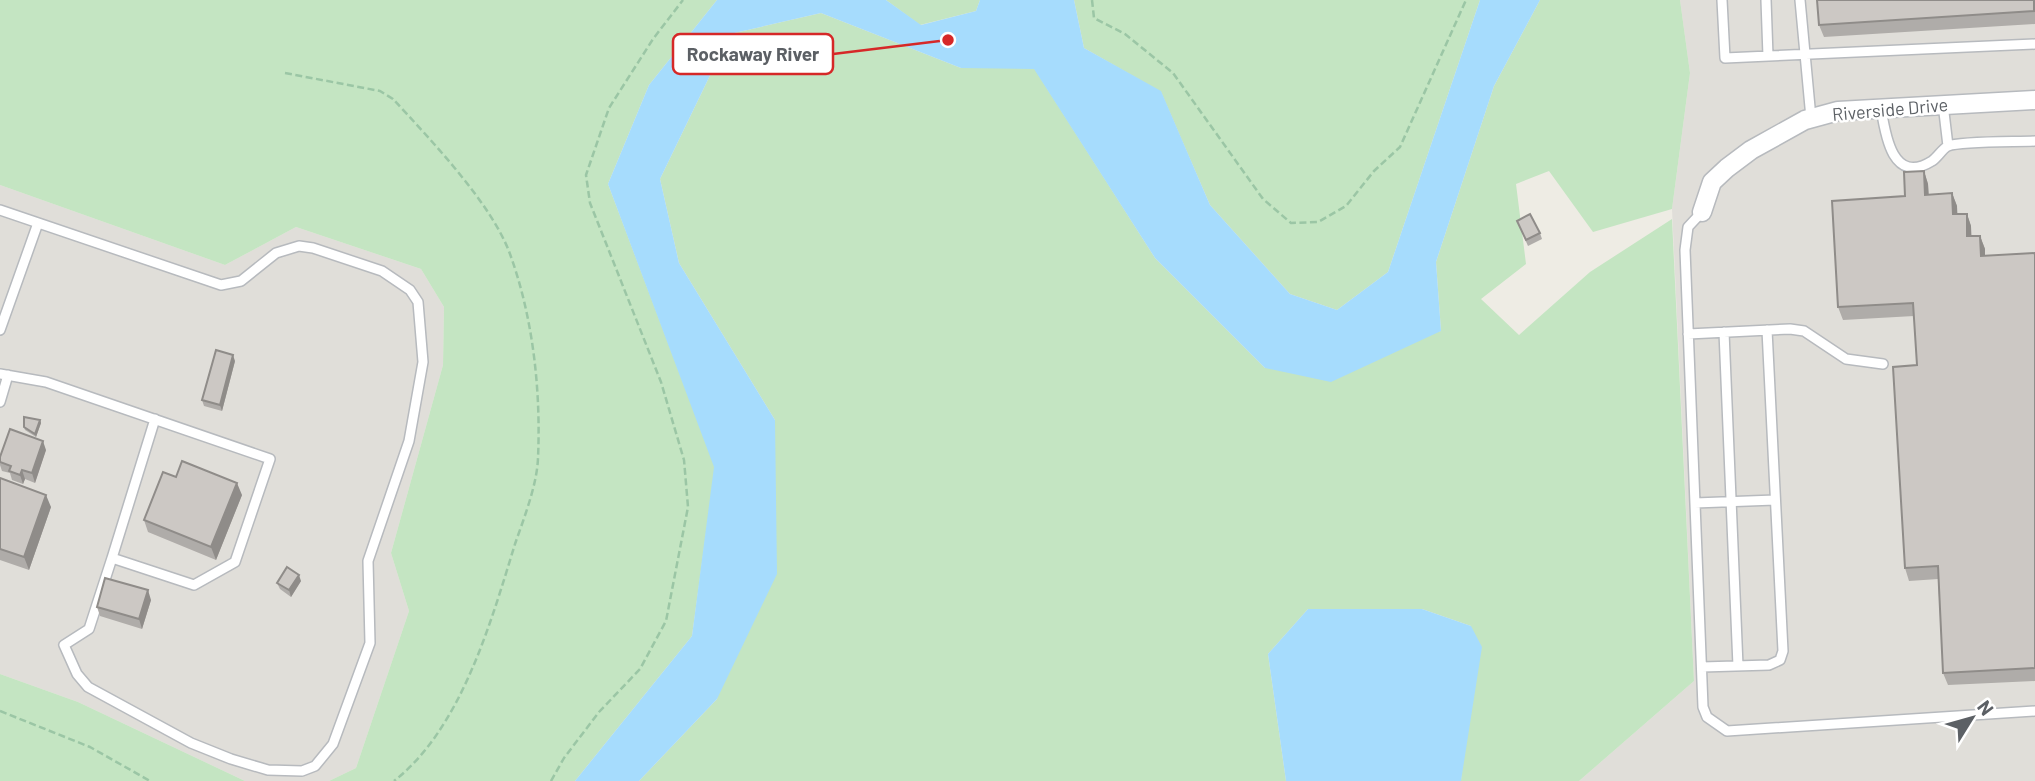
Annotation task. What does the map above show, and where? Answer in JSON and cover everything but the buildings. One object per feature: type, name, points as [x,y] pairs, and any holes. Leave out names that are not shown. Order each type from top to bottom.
[{"type":"street","name":"Riverside Drive","points":[[1702,212],[1712,182],[1727,168],[1777,134],[1811,118],[1838,111],[2035,100]]},
{"type":"lane","points":[[1722,0],[1725,58],[2035,44]]},
{"type":"lane","points":[[1766,0],[1768,56]]},
{"type":"lane","points":[[1800,0],[1811,118]]},
{"type":"lane","points":[[1943,104],[1948,146]]},
{"type":"lane","points":[[1881,108],[1888,147],[1898,162],[1914,166],[1931,162],[1948,146],[2035,141]]},
{"type":"lane","points":[[0,210],[221,285],[241,281],[276,253],[288,248],[313,248],[383,271],[411,290],[422,316],[423,362],[409,441],[368,561],[370,643],[333,744],[315,766],[288,773],[231,760],[180,737],[88,687],[76,674],[64,645],[89,629],[155,419]]},
{"type":"lane","points":[[1702,212],[1689,227],[1685,250],[1703,707],[1707,717],[1727,731],[2035,711]]},
{"type":"lane","points":[[0,330],[38,223]]},
{"type":"lane","points":[[1702,667],[1769,665],[1782,657],[1767,330]]},
{"type":"lane","points":[[1688,334],[1804,331],[1846,359],[1883,365]]},
{"type":"lane","points":[[1724,332],[1738,666]]},
{"type":"lane","points":[[0,402],[4,374],[46,382],[270,459],[236,562],[194,586],[112,558]]},
{"type":"lane","points":[[1695,503],[1775,500]]},
{"type":"path","points":[[551,781],[564,758],[599,712],[640,669],[666,621],[688,507],[684,460],[661,382],[590,203],[586,175],[609,108],[653,39],[683,0]]},
{"type":"path","points":[[1092,0],[1094,18],[1125,34],[1173,73],[1263,199],[1291,223],[1318,222],[1346,206],[1374,171],[1400,147],[1466,0]]},
{"type":"path","points":[[285,73],[380,91],[393,99],[492,218],[509,252],[525,308],[537,394],[538,461],[522,522],[493,622],[468,677],[443,723],[406,772],[394,781]]},
{"type":"path","points":[[0,711],[90,747],[150,781]]},
{"type":"shaded area","points":[[1680,0],[2035,0],[2035,781],[1579,781],[1694,681],[1672,209],[1690,73]]},
{"type":"shaded area","points":[[0,185],[225,265],[296,227],[421,269],[444,307],[443,365],[391,553],[409,611],[356,768],[329,781],[245,781],[78,702],[0,674]]},
{"type":"green space","points":[[0,0],[717,0],[649,85],[608,184],[715,467],[692,636],[575,781],[329,781],[356,768],[409,611],[391,553],[443,365],[444,307],[421,269],[296,227],[225,265],[0,185]]},
{"type":"green space","points":[[886,0],[980,0],[976,11],[920,25]]},
{"type":"green space","points":[[1074,0],[1480,0],[1388,272],[1337,310],[1290,294],[1210,205],[1161,92],[1084,48]]},
{"type":"green space","points":[[1540,0],[1680,0],[1690,73],[1672,209],[1593,232],[1549,171],[1516,184],[1526,264],[1481,299],[1519,335],[1590,272],[1672,219],[1694,681],[1579,781],[1461,781],[1471,626],[1422,609],[1308,609],[1268,654],[1286,781],[639,781],[717,699],[775,420],[679,263],[660,179],[730,34],[821,13],[961,68],[1034,68],[1155,258],[1265,368],[1441,331],[1436,262],[1494,86]]},
{"type":"green space","points":[[0,674],[78,702],[245,781],[0,781]]},
{"type":"water","points":[[717,0],[886,0],[921,25],[976,11],[980,0],[1074,0],[1084,48],[1161,91],[1210,205],[1290,294],[1337,310],[1388,272],[1480,0],[1540,0],[1494,86],[1436,262],[1441,331],[1331,382],[1265,368],[1155,258],[1034,69],[961,68],[821,13],[730,34],[660,179],[679,263],[775,420],[777,574],[717,699],[639,781],[575,781],[692,636],[714,467],[608,184],[649,85]]},
{"type":"water","points":[[1308,609],[1422,609],[1471,626],[1482,647],[1461,781],[1286,781],[1268,654]]},
{"type":"place","name":"Rockaway River","points":[[948,40]]}]
